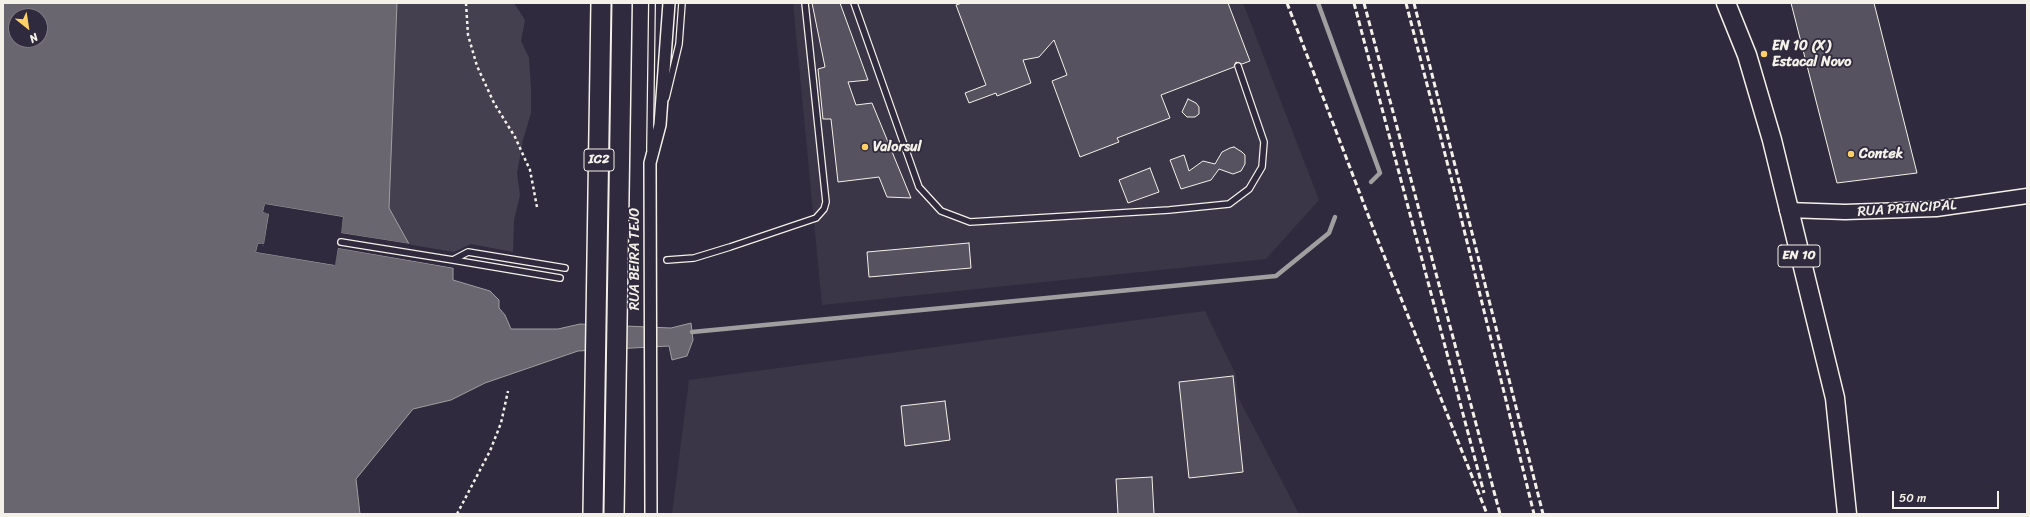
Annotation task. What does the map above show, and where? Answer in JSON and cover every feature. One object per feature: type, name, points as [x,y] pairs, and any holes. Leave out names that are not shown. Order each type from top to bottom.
[{"type":"highway","name":"IC2","points":[[593,514],[601,3]]},
{"type":"highway","name":"IC2","points":[[614,514],[622,3]]},
{"type":"main road","name":"EN 10","points":[[1726,3],[1747,55],[1772,140],[1787,210],[1836,398],[1847,514]]},
{"type":"street","points":[[650,163],[660,125],[669,3]]},
{"type":"street","name":"RUA BEIRA TEJO","points":[[650,163],[651,514]]},
{"type":"street","name":"RUA PRINCIPAL","points":[[1787,210],[1845,212],[1936,209],[2027,196]]},
{"type":"lane","name":"RUA BEIRA TEJO","points":[[650,163],[652,3]]},
{"type":"lane","points":[[660,125],[679,44],[682,3]]},
{"type":"lane","points":[[667,260],[694,258],[730,247],[816,218],[824,209],[826,202],[805,3]]},
{"type":"lane","points":[[854,3],[919,187],[941,211],[970,222],[1154,211],[1229,204],[1249,189],[1262,167],[1264,142],[1238,66]]},
{"type":"lane","points":[[341,242],[560,278]]},
{"type":"lane","points":[[453,260],[468,252],[565,268]]},
{"type":"path","points":[[466,3],[468,35],[477,66],[494,103],[515,136],[530,170],[537,207]]},
{"type":"path","points":[[457,514],[490,451],[501,422],[508,391]]},
{"type":"shaded area","points":[[3,3],[397,3],[389,208],[409,244],[340,233],[343,217],[265,204],[263,212],[269,213],[264,245],[258,244],[256,252],[334,265],[338,248],[453,268],[453,280],[490,291],[499,300],[499,308],[505,315],[511,329],[558,329],[580,324],[671,328],[691,323],[693,340],[687,356],[672,360],[669,346],[578,351],[485,383],[451,400],[413,409],[356,479],[360,514],[3,514]]},
{"type":"shaded area","points":[[308,3],[514,3],[525,20],[521,41],[529,58],[531,113],[523,140],[517,173],[520,195],[514,220],[513,252],[471,244],[454,252],[340,233],[343,217],[298,209]]},
{"type":"shaded area","points":[[793,3],[1243,3],[1319,200],[1266,259],[822,305]]},
{"type":"shaded area","points":[[1205,311],[1236,375],[1238,397],[1299,514],[672,514],[689,380]]},
{"type":"pier","points":[[265,204],[343,217],[341,233],[411,244],[408,246],[340,235],[338,233],[341,218],[266,206],[265,211],[271,213],[266,245],[259,246],[258,251],[333,263],[336,248],[338,246],[453,266],[455,268],[338,248],[335,265],[256,252],[258,244],[264,244],[269,214],[263,212]]},
{"type":"building","points":[[812,3],[840,3],[868,80],[848,82],[856,105],[872,103],[911,198],[887,197],[879,177],[838,182],[831,119],[823,119],[818,69],[825,67]]},
{"type":"building","points":[[962,3],[1228,3],[1250,61],[1242,64],[1236,62],[1234,67],[1161,95],[1170,118],[1117,138],[1119,142],[1080,157],[1052,81],[1067,75],[1054,40],[1039,57],[1023,60],[1031,83],[997,96],[996,93],[969,103],[965,93],[986,85],[956,5]]},
{"type":"building","points":[[1791,3],[1874,3],[1917,173],[1837,183]]},
{"type":"building","points":[[1188,99],[1196,103],[1199,107],[1199,114],[1195,117],[1187,117],[1182,112]]},
{"type":"building","points":[[1234,147],[1245,155],[1245,164],[1241,171],[1233,174],[1219,169],[1211,180],[1181,189],[1170,160],[1184,155],[1189,171],[1203,161],[1215,164],[1222,152]]},
{"type":"building","points":[[1150,168],[1159,192],[1128,203],[1119,180]]},
{"type":"building","points":[[969,243],[971,268],[869,277],[867,252]]},
{"type":"building","points":[[1233,376],[1243,472],[1189,478],[1179,382]]},
{"type":"building","points":[[945,401],[950,440],[905,446],[901,406]]},
{"type":"building","points":[[1152,477],[1154,514],[1118,514],[1116,479]]},
{"type":"waterway","points":[[1318,3],[1380,173],[1371,182]]},
{"type":"waterway","points":[[692,332],[1276,276],[1329,233],[1335,217]]},
{"type":"railway","points":[[1287,3],[1375,233],[1487,514]]},
{"type":"railway","points":[[1354,3],[1484,493]]},
{"type":"railway","points":[[1364,3],[1500,514]]},
{"type":"railway","points":[[1406,3],[1454,189],[1534,514]]},
{"type":"railway","points":[[1414,3],[1543,514]]},
{"type":"place","name":"EN 10 (X) Estacal Novo","points":[[1764,54]]},
{"type":"place","name":"Valorsul","points":[[865,147]]},
{"type":"place","name":"Contek","points":[[1851,154]]}]
